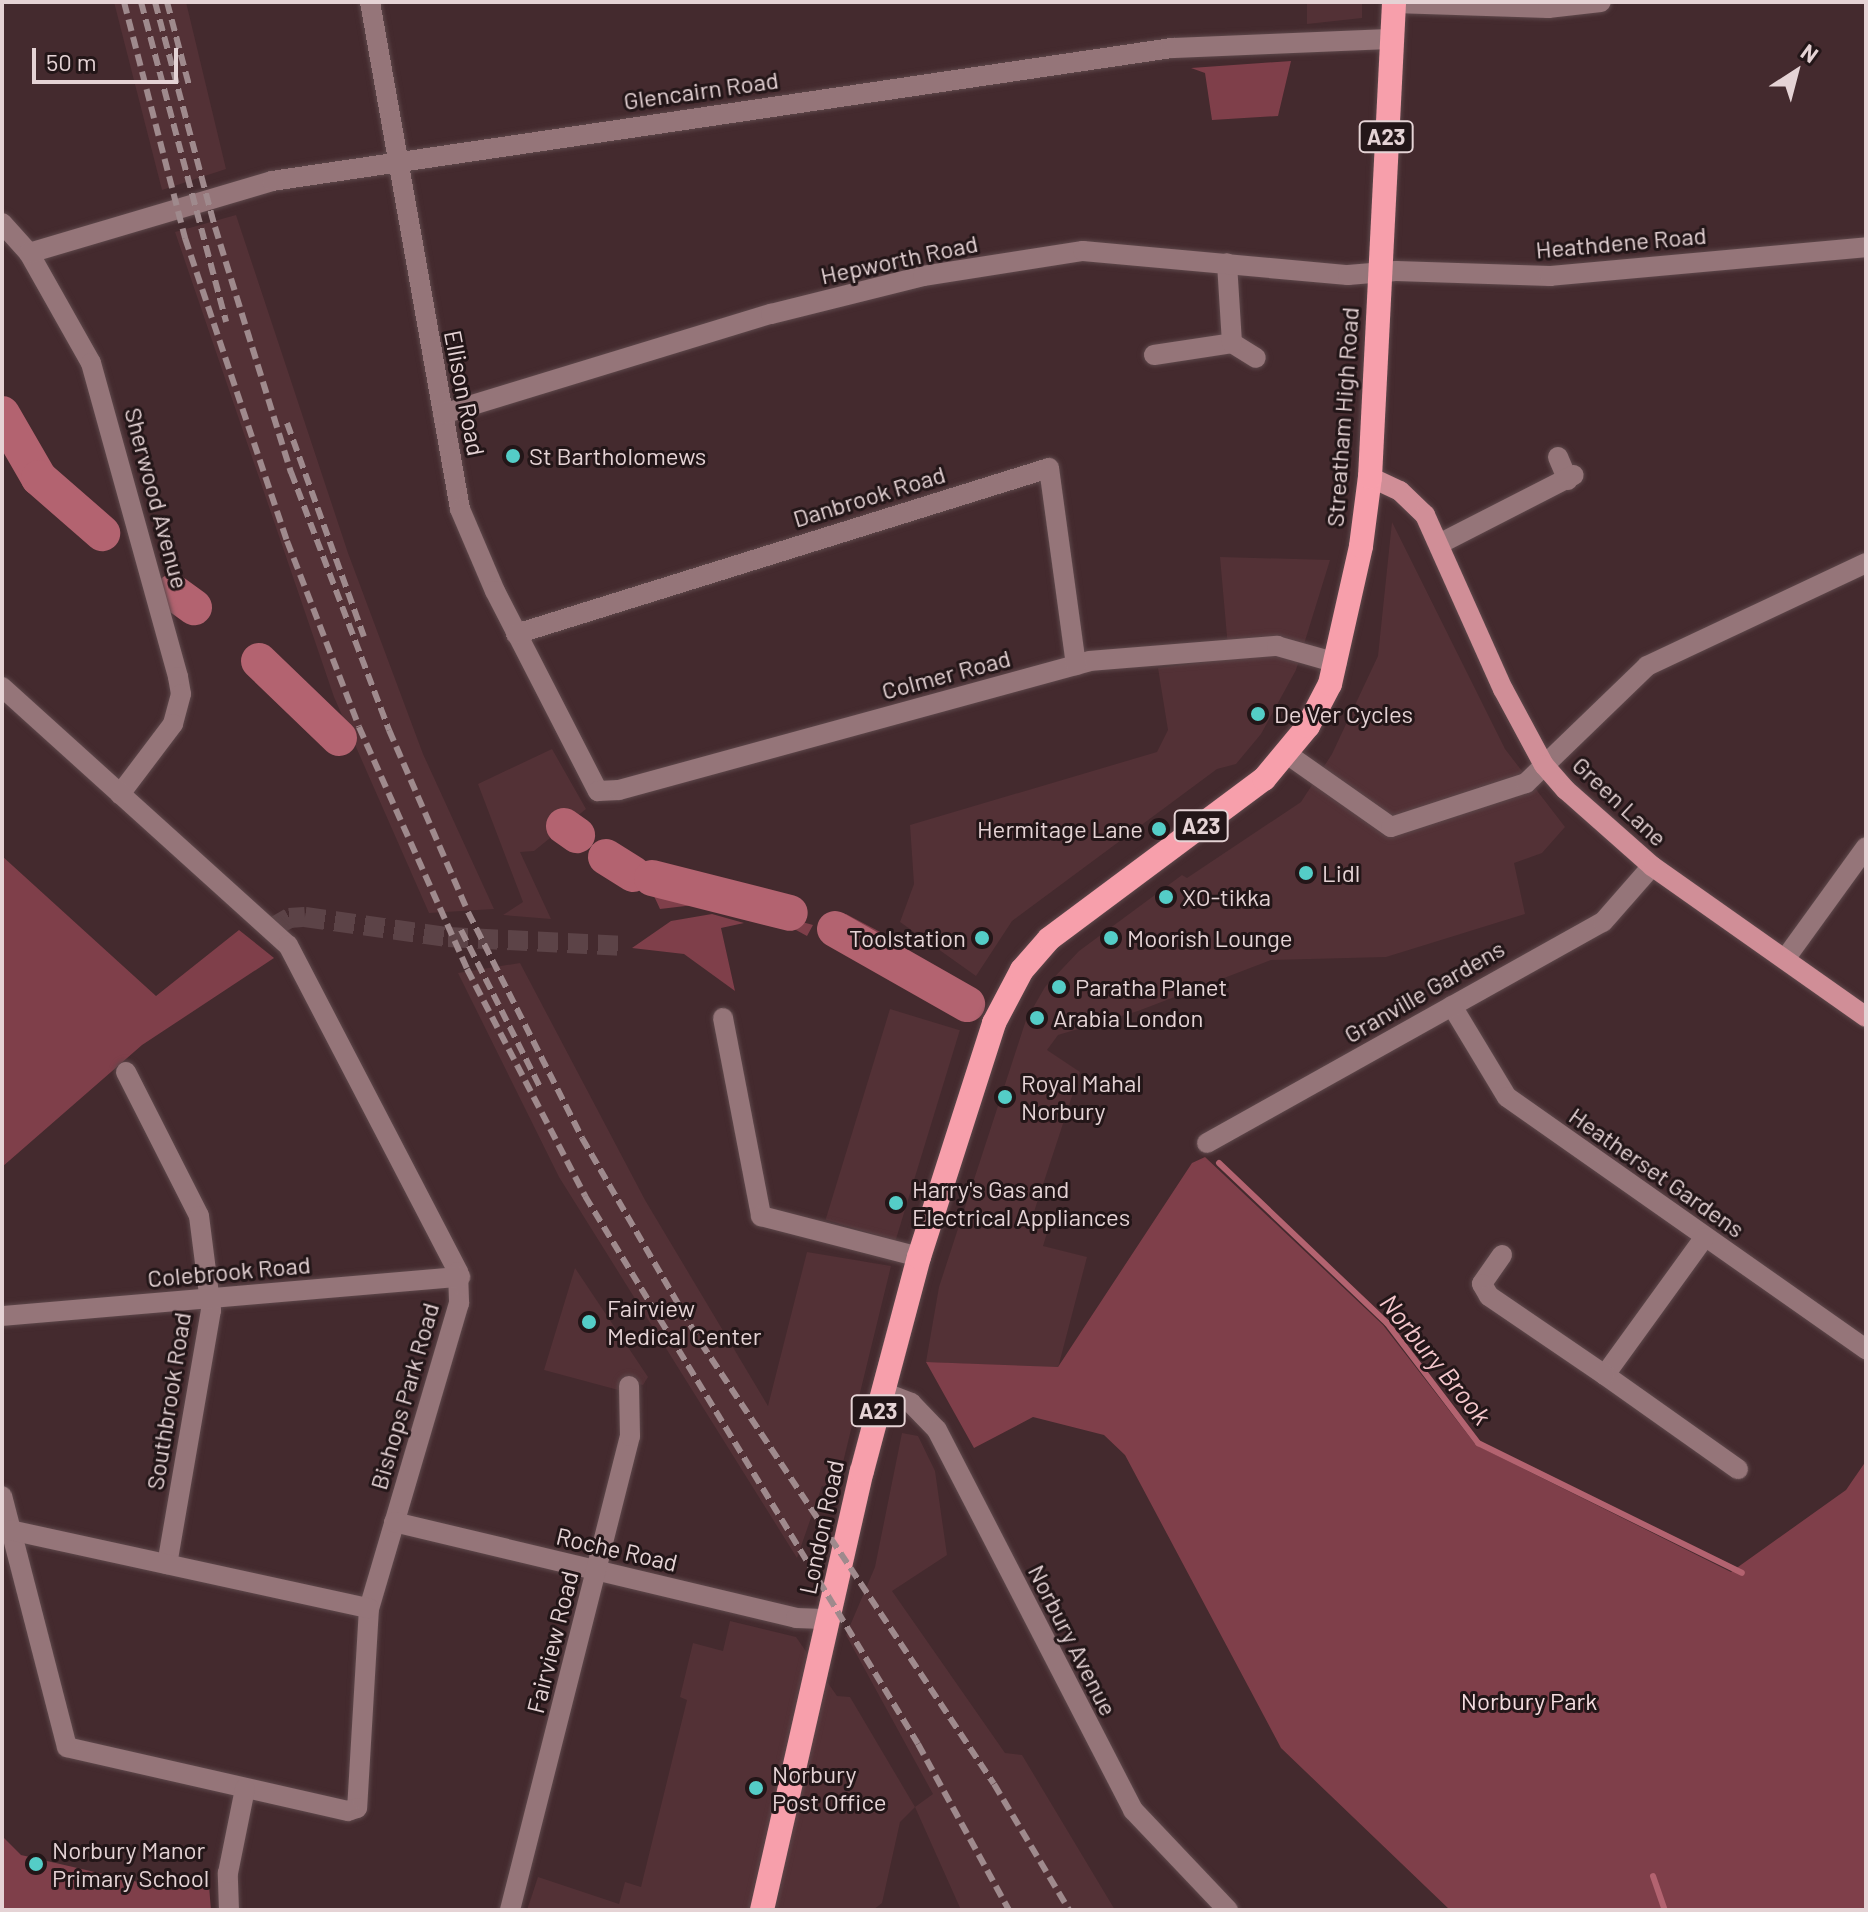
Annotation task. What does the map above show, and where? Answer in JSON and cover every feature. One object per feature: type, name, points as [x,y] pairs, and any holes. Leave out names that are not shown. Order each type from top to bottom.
[{"type":"highway","name":"Streatham High Road","points":[[994,1023],[1022,970],[1049,939],[1264,779],[1287,754],[1325,697],[1337,663],[1370,477],[1394,3]]},
{"type":"highway","name":"London Road","points":[[768,1908],[883,1392],[919,1257],[994,1023]]},
{"type":"main road","name":"Green Lane","points":[[1370,477],[1415,503],[1441,543],[1503,689],[1544,765],[1577,802],[1652,866],[1866,1017]]},
{"type":"street","name":"Ellison Road","points":[[370,2],[463,518],[516,634],[584,770]]},
{"type":"street","points":[[1394,3],[1548,8],[1601,2]]},
{"type":"street","name":"Glencairn Road","points":[[29,253],[272,181],[1172,48],[1391,39]]},
{"type":"street","name":"Sherwood Avenue","points":[[2,223],[29,253],[91,363],[180,686],[173,724],[120,794]]},
{"type":"street","name":"Heathdene Road","points":[[1380,271],[1550,276],[1866,247]]},
{"type":"street","name":"Hepworth Road","points":[[443,414],[757,318],[923,276],[1083,251],[1348,275],[1380,271]]},
{"type":"street","points":[[1227,263],[1232,343]]},
{"type":"street","points":[[1154,355],[1232,343],[1256,358]]},
{"type":"street","points":[[1441,543],[1571,478],[1558,457]]},
{"type":"street","name":"Danbrook Road","points":[[516,634],[1049,468],[1076,665]]},
{"type":"street","points":[[1287,754],[1391,827],[1526,783],[1647,666],[1866,563]]},
{"type":"street","name":"Colmer Road","points":[[584,770],[604,793],[1076,665],[1277,646],[1337,663]]},
{"type":"street","name":"Bishops Park Road","points":[[2,687],[272,928],[301,965],[460,1277],[459,1303],[369,1608],[359,1804],[354,1810],[340,1810],[245,1789]]},
{"type":"street","points":[[1785,959],[1866,847]]},
{"type":"street","name":"Granville Gardens","points":[[1207,1143],[1603,922],[1652,866]]},
{"type":"street","name":"Heatherset Gardens","points":[[1452,1006],[1507,1097],[1866,1349]]},
{"type":"street","points":[[723,1018],[761,1216],[919,1257]]},
{"type":"street","name":"Southbrook Road","points":[[126,1072],[199,1216],[210,1298],[167,1564]]},
{"type":"street","points":[[1605,1375],[1704,1238]]},
{"type":"street","points":[[1502,1255],[1482,1284],[1489,1296],[1738,1469]]},
{"type":"street","name":"Colebrook Road","points":[[2,1316],[460,1277]]},
{"type":"street","name":"Fairview Road","points":[[510,1910],[630,1436],[629,1386]]},
{"type":"street","name":"Norbury Avenue","points":[[883,1392],[911,1403],[937,1430],[1133,1810],[1228,1910]]},
{"type":"street","points":[[2,1496],[67,1747],[245,1789],[228,1873],[229,1910]]},
{"type":"street","name":"Roche Road","points":[[394,1522],[804,1619],[830,1619]]},
{"type":"street","points":[[10,1530],[369,1608]]},
{"type":"shaded area","points":[[114,2],[186,2],[226,169],[162,190]]},
{"type":"shaded area","points":[[1307,2],[1362,2],[1362,18],[1307,24]]},
{"type":"shaded area","points":[[236,215],[348,553],[423,754],[494,909],[429,913],[334,697],[175,232]]},
{"type":"shaded area","points":[[1392,522],[1505,749],[1565,827],[1542,853],[1514,863],[1525,914],[1386,957],[1271,960],[1138,1011],[1058,1035],[1047,1050],[1080,1072],[1031,1221],[1049,1227],[1043,1246],[1087,1257],[1058,1368],[926,1362],[939,1287],[1026,1020],[1045,987],[1079,951],[1182,875],[1187,878],[1301,802],[1332,754],[1378,656]]},
{"type":"shaded area","points":[[1220,557],[1330,560],[1296,670],[1261,734],[1236,764],[1217,769],[1012,921],[976,976],[900,922],[914,884],[910,825],[1157,752],[1168,730],[1158,668],[1229,659]]},
{"type":"shaded area","points":[[552,749],[586,809],[534,851],[520,852],[551,919],[503,915],[523,902],[478,784]]},
{"type":"shaded area","points":[[520,963],[645,1200],[768,1406],[807,1252],[891,1266],[836,1491],[822,1486],[797,1558],[559,1177],[458,973]]},
{"type":"shaded area","points":[[890,1009],[960,1030],[895,1241],[826,1219]]},
{"type":"shaded area","points":[[575,1268],[648,1377],[643,1385],[635,1383],[622,1391],[544,1370]]},
{"type":"shaded area","points":[[902,1433],[918,1436],[935,1471],[947,1555],[892,1591],[1005,1753],[1022,1755],[1115,1910],[961,1910],[915,1807],[933,1794],[846,1635],[875,1567]]},
{"type":"shaded area","points":[[730,1621],[796,1637],[837,1696],[850,1697],[915,1807],[900,1822],[882,1903],[873,1910],[527,1910],[538,1877],[619,1904],[625,1882],[641,1887],[687,1700],[680,1697],[693,1643],[723,1651]]},
{"type":"green space","points":[[1291,61],[1278,116],[1212,120],[1205,73],[1191,68]]},
{"type":"green space","points":[[2,856],[156,996],[239,930],[274,958],[142,1045],[2,1167]]},
{"type":"green space","points":[[648,883],[813,925],[807,936],[785,924],[711,903],[660,909]]},
{"type":"green space","points":[[712,914],[744,923],[721,928],[735,991],[684,954],[632,948],[671,921]]},
{"type":"green space","points":[[846,914],[884,934],[888,955],[838,928]]},
{"type":"green space","name":"Norbury Park","points":[[1205,1157],[1383,1325],[1476,1445],[1731,1572],[1846,1490],[1866,1461],[1866,1910],[1450,1910],[1281,1748],[1125,1455],[1104,1435],[1033,1417],[974,1448],[926,1362],[1058,1367],[1192,1163]]},
{"type":"green space","name":"Norbury Manor Primary School","points":[[2,1836],[21,1855],[173,1890],[175,1884],[191,1882],[209,1886],[211,1910],[2,1910]]},
{"type":"waterway","points":[[2,414],[39,478],[102,533]]},
{"type":"waterway","points":[[173,592],[194,607]]},
{"type":"waterway","points":[[259,661],[339,738]]},
{"type":"waterway","points":[[564,826],[577,835]]},
{"type":"waterway","points":[[606,857],[633,874]]},
{"type":"waterway","points":[[652,878],[790,913]]},
{"type":"waterway","points":[[835,929],[967,1004]]},
{"type":"waterway","name":"Norbury Brook","points":[[1219,1163],[1387,1323],[1478,1443],[1742,1573]]},
{"type":"waterway","name":"Norbury Brook","points":[[1653,1876],[1665,1910]]},
{"type":"tunnel","points":[[272,928],[289,918],[305,917],[448,937],[625,946]]},
{"type":"railway","points":[[124,2],[185,238],[287,541],[359,727],[467,969],[585,1196],[918,1744],[1009,1910]]},
{"type":"railway","points":[[141,2],[226,322]]},
{"type":"railway","points":[[155,2],[215,227],[291,472],[389,730],[468,912],[582,1138],[701,1343],[994,1784],[1069,1910]]},
{"type":"railway","points":[[167,2],[189,85]]},
{"type":"railway","points":[[287,423],[364,637]]},
{"type":"railway","points":[[461,930],[540,1087]]},
{"type":"place","name":"St Bartholomews","points":[[513,456]]},
{"type":"place","name":"De Ver Cycles","points":[[1258,714]]},
{"type":"place","name":"Hermitage Lane","points":[[1159,829]]},
{"type":"place","name":"Lidl","points":[[1306,873]]},
{"type":"place","name":"XO-tikka","points":[[1166,897]]},
{"type":"place","name":"Toolstation","points":[[982,938]]},
{"type":"place","name":"Moorish Lounge","points":[[1111,938]]},
{"type":"place","name":"Paratha Planet","points":[[1059,987]]},
{"type":"place","name":"Arabia London","points":[[1037,1018]]},
{"type":"place","name":"Royal Mahal Norbury","points":[[1005,1097]]},
{"type":"place","name":"Harry's Gas and Electrical Appliances","points":[[896,1203]]},
{"type":"place","name":"Fairview Medical Center","points":[[589,1322]]},
{"type":"place","name":"Norbury Post Office","points":[[756,1788]]},
{"type":"place","name":"Norbury Manor Primary School","points":[[36,1864]]}]
